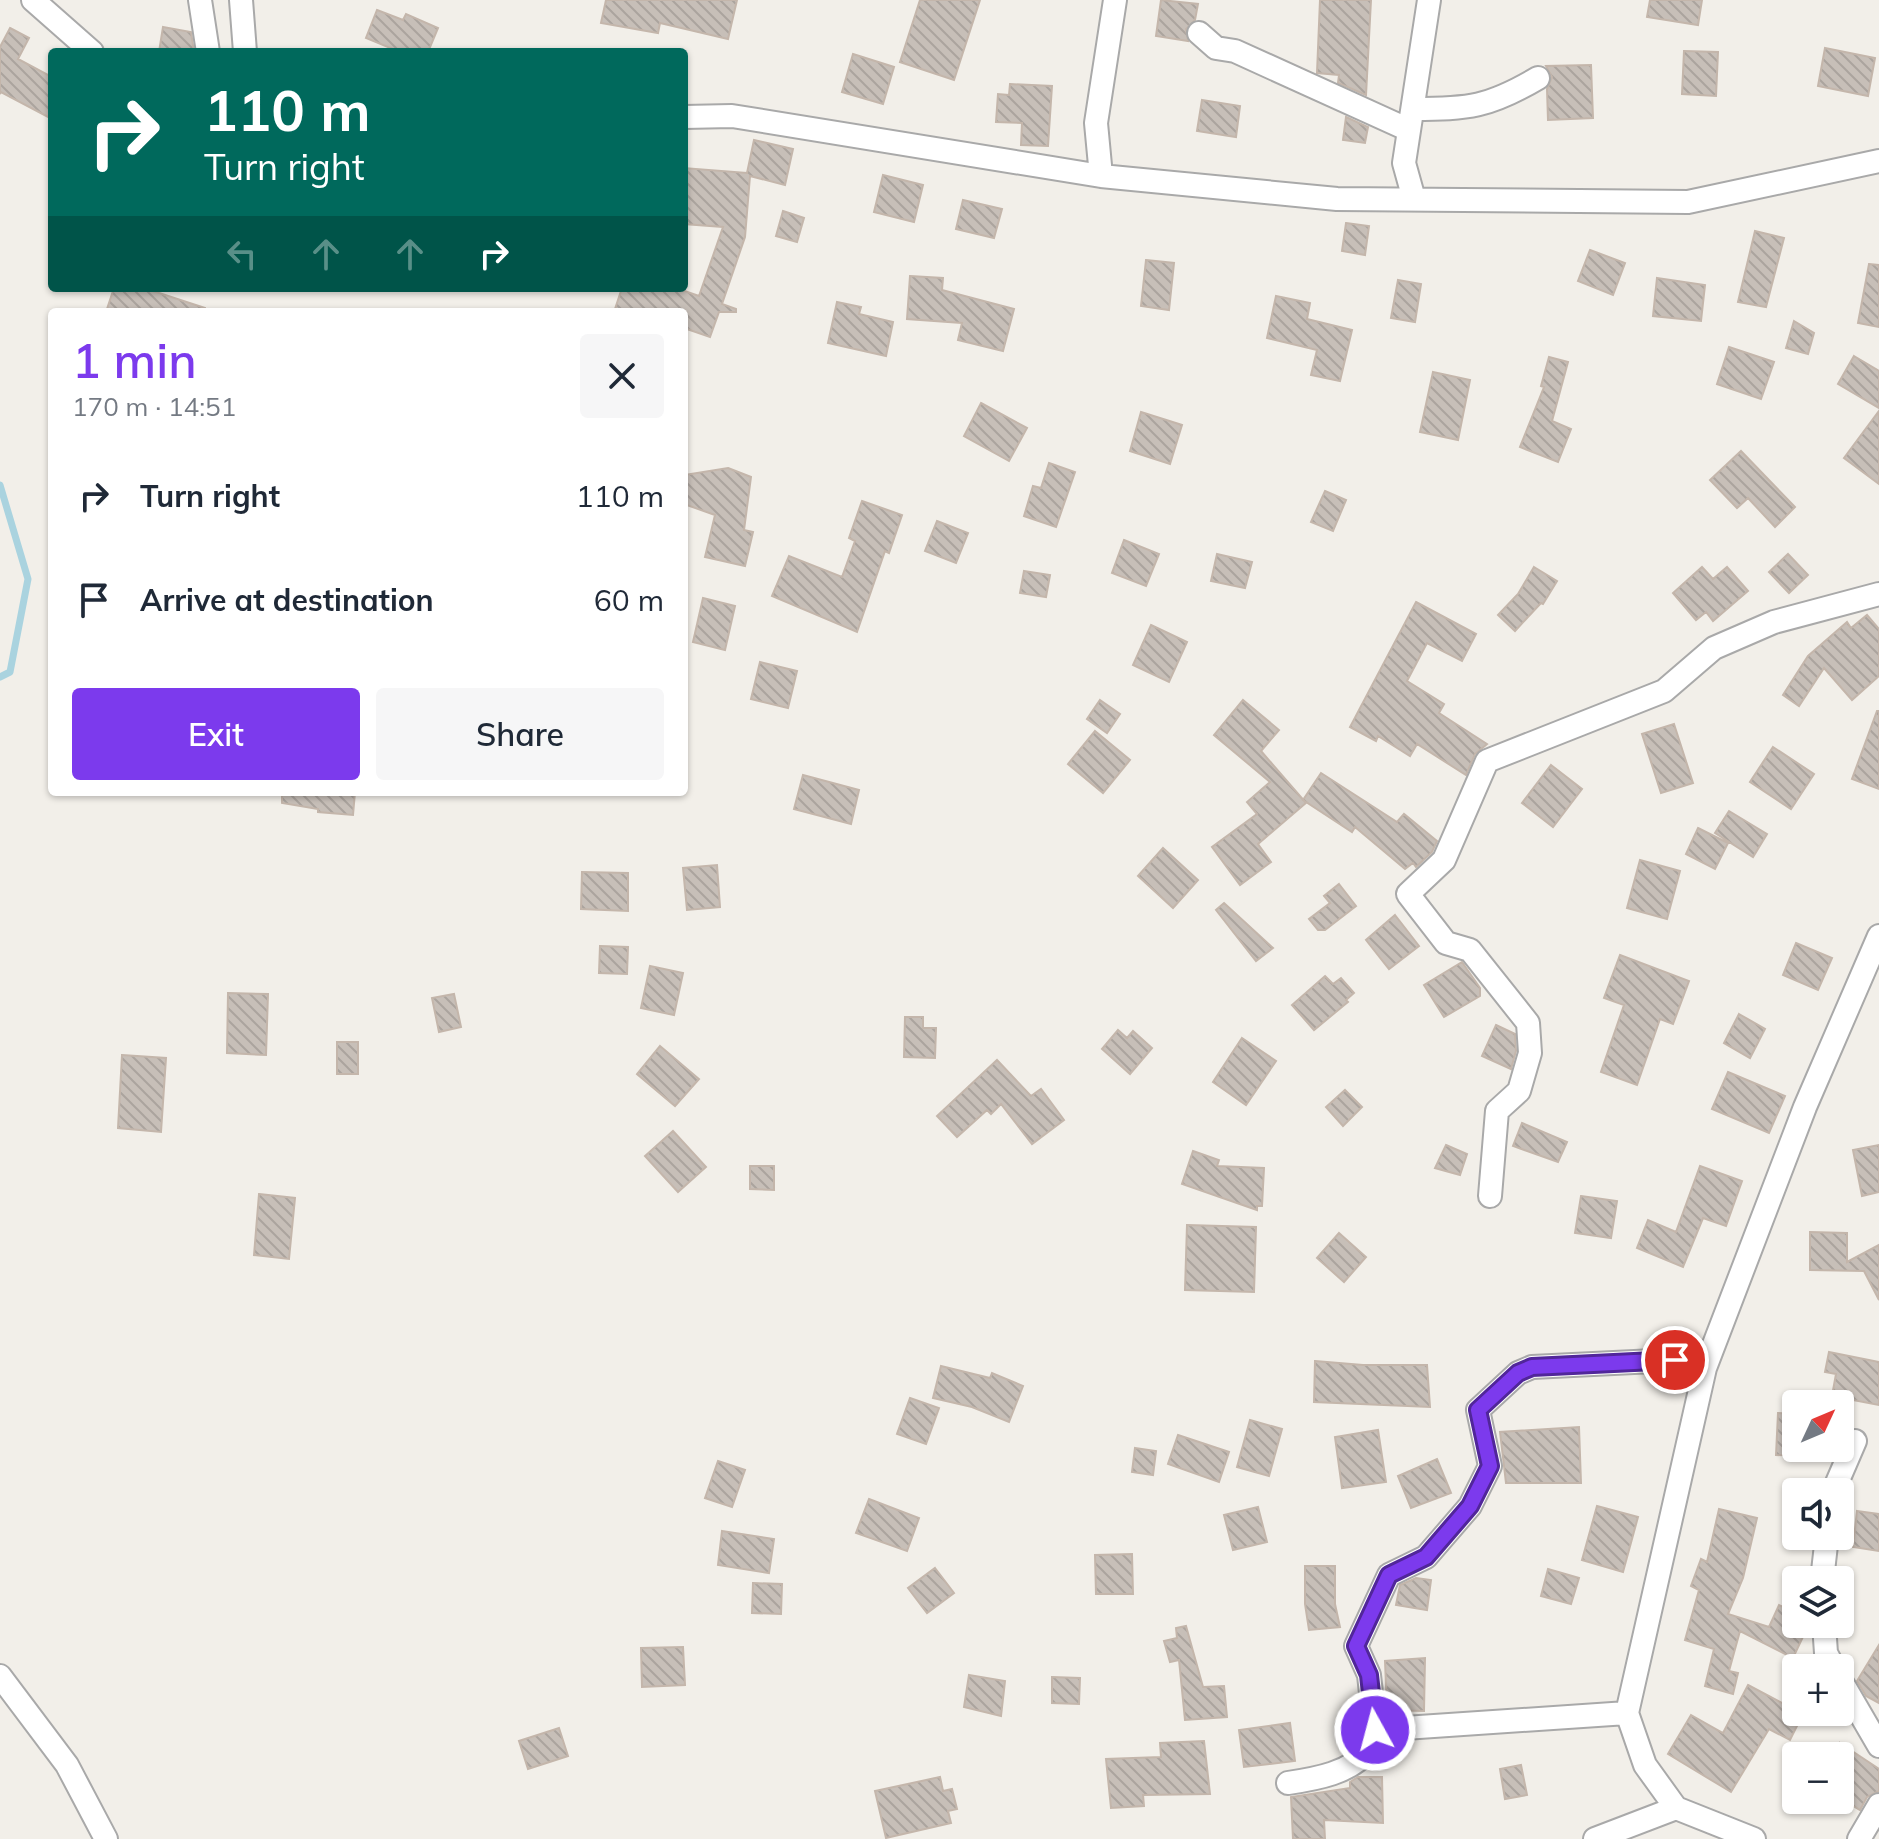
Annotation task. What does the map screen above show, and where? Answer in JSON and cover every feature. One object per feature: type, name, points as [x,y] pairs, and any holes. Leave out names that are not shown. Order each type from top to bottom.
[{"type":"street","points":[[33,0],[87,48]]},
{"type":"street","points":[[200,0],[207,48]]},
{"type":"street","points":[[241,0],[245,48]]},
{"type":"street","points":[[1101,176],[1096,123],[1115,0]]},
{"type":"street","points":[[1414,199],[1404,163],[1429,0]]},
{"type":"street","points":[[1199,33],[1216,48],[1235,51],[1411,119],[1505,97],[1538,78]]},
{"type":"street","points":[[688,117],[732,116],[1101,176],[1337,199],[1688,202],[1879,161]]},
{"type":"street","points":[[1490,1196],[1497,1111],[1519,1091],[1530,1053],[1528,1023],[1470,950],[1446,943],[1408,894],[1444,860],[1487,761],[1664,691],[1714,648],[1762,628],[1879,594]]},
{"type":"street","points":[[1754,1839],[1676,1808],[1645,1765],[1627,1713],[1705,1368],[1805,1107],[1879,936]]},
{"type":"street","points":[[1288,1783],[1321,1777],[1353,1764],[1370,1748],[1375,1730],[1369,1675],[1356,1646],[1389,1575],[1426,1557],[1470,1506],[1490,1466],[1478,1410],[1518,1373],[1532,1367],[1675,1360],[1705,1368]]},
{"type":"street","points":[[1839,1478],[1855,1441]]},
{"type":"street","points":[[0,1676],[67,1765],[106,1839]]},
{"type":"street","points":[[1854,1703],[1879,1746]]},
{"type":"street","points":[[1375,1730],[1627,1713]]},
{"type":"street","points":[[1859,1839],[1879,1805]]},
{"type":"street","points":[[1595,1839],[1676,1808]]},
{"type":"building","points":[[606,0],[737,0],[728,39],[660,23],[658,33],[601,23]]},
{"type":"building","points":[[920,0],[980,0],[954,80],[900,62]]},
{"type":"building","points":[[1161,0],[1198,4],[1195,20],[1186,29],[1188,41],[1156,36]]},
{"type":"building","points":[[1320,0],[1371,0],[1366,95],[1338,83],[1339,75],[1317,73]]},
{"type":"building","points":[[1650,0],[1702,0],[1698,25],[1647,17]]},
{"type":"building","points":[[377,10],[403,20],[406,14],[438,28],[430,48],[390,48],[366,38]]},
{"type":"building","points":[[163,27],[191,32],[193,48],[160,48]]},
{"type":"building","points":[[10,28],[29,38],[18,59],[48,75],[48,117],[0,94],[0,47]]},
{"type":"building","points":[[1825,48],[1875,58],[1868,96],[1818,86]]},
{"type":"building","points":[[1684,51],[1718,52],[1716,96],[1682,94]]},
{"type":"building","points":[[853,54],[894,67],[883,104],[842,92]]},
{"type":"building","points":[[1591,65],[1593,118],[1548,120],[1547,89],[1552,77],[1546,66]]},
{"type":"building","points":[[1010,84],[1052,86],[1048,146],[1021,145],[1022,123],[996,122],[998,94],[1009,95]]},
{"type":"building","points":[[1202,100],[1240,106],[1236,137],[1197,131]]},
{"type":"building","points":[[1346,117],[1368,127],[1365,143],[1343,140]]},
{"type":"building","points":[[754,140],[793,149],[785,185],[750,176],[745,237],[722,304],[736,309],[736,312],[719,312],[710,337],[688,329],[688,308],[615,308],[621,292],[688,292],[699,296],[723,227],[688,224],[688,168],[747,173]]},
{"type":"building","points":[[883,175],[923,185],[914,222],[874,212]]},
{"type":"building","points":[[963,200],[1002,209],[994,238],[956,229]]},
{"type":"building","points":[[783,211],[804,218],[797,242],[776,236]]},
{"type":"building","points":[[1346,223],[1369,226],[1365,255],[1342,251]]},
{"type":"building","points":[[1755,231],[1784,238],[1766,307],[1738,302]]},
{"type":"building","points":[[1590,250],[1625,263],[1613,295],[1578,281]]},
{"type":"building","points":[[1146,260],[1174,263],[1169,310],[1141,306]]},
{"type":"building","points":[[1869,264],[1879,265],[1879,327],[1858,323]]},
{"type":"building","points":[[910,276],[943,278],[942,290],[1014,309],[1003,351],[958,340],[962,323],[907,319]]},
{"type":"building","points":[[1657,278],[1705,285],[1701,321],[1653,316]]},
{"type":"building","points":[[1398,280],[1421,284],[1415,322],[1391,318]]},
{"type":"building","points":[[113,292],[156,292],[205,308],[107,308]]},
{"type":"building","points":[[1276,296],[1310,303],[1307,319],[1352,330],[1340,381],[1311,375],[1317,350],[1267,338]]},
{"type":"building","points":[[837,302],[861,307],[859,314],[893,322],[886,356],[828,343]]},
{"type":"building","points":[[1794,321],[1814,333],[1808,354],[1786,348]]},
{"type":"building","points":[[1729,347],[1774,362],[1761,399],[1717,384]]},
{"type":"building","points":[[1854,356],[1879,371],[1879,408],[1838,384]]},
{"type":"building","points":[[1549,357],[1568,362],[1552,421],[1571,429],[1558,462],[1520,447],[1544,387],[1541,386]]},
{"type":"building","points":[[1433,372],[1470,380],[1458,440],[1420,432]]},
{"type":"building","points":[[981,403],[1027,428],[1009,461],[964,436]]},
{"type":"building","points":[[1879,411],[1879,484],[1844,458]]},
{"type":"building","points":[[1141,412],[1182,425],[1170,464],[1130,451]]},
{"type":"building","points":[[1741,451],[1795,507],[1775,527],[1748,498],[1737,508],[1710,480]]},
{"type":"building","points":[[1049,463],[1075,472],[1056,527],[1024,516],[1033,486],[1041,488]]},
{"type":"building","points":[[728,468],[751,477],[744,530],[753,532],[745,566],[705,557],[715,515],[688,505],[688,474]]},
{"type":"building","points":[[1325,491],[1346,500],[1333,531],[1311,522]]},
{"type":"building","points":[[862,501],[902,515],[889,553],[885,551],[857,632],[772,596],[789,556],[842,577],[855,541],[849,538]]},
{"type":"building","points":[[937,521],[968,533],[956,563],[925,551]]},
{"type":"building","points":[[1124,540],[1159,554],[1146,586],[1112,573]]},
{"type":"building","points":[[1217,554],[1252,562],[1245,588],[1211,581]]},
{"type":"building","points":[[1788,554],[1808,575],[1789,593],[1769,572]]},
{"type":"building","points":[[1534,567],[1557,581],[1543,604],[1515,631],[1498,615],[1518,594]]},
{"type":"building","points":[[1702,567],[1713,579],[1727,567],[1748,591],[1713,621],[1706,612],[1696,620],[1673,593]]},
{"type":"building","points":[[1024,571],[1050,575],[1046,597],[1020,593]]},
{"type":"building","points":[[703,598],[735,606],[725,650],[693,642]]},
{"type":"building","points":[[1416,602],[1476,634],[1462,661],[1427,643],[1407,681],[1444,704],[1439,713],[1487,744],[1475,754],[1466,775],[1417,744],[1410,756],[1378,736],[1376,741],[1350,727]]},
{"type":"building","points":[[1867,615],[1879,629],[1879,676],[1852,700],[1824,668],[1799,706],[1783,695],[1808,656],[1847,622],[1851,628]]},
{"type":"building","points":[[1151,625],[1187,642],[1169,682],[1133,665]]},
{"type":"building","points":[[760,662],[797,671],[788,708],[751,699]]},
{"type":"building","points":[[1100,700],[1120,714],[1107,733],[1087,719]]},
{"type":"building","points":[[1243,700],[1279,730],[1261,751],[1306,803],[1258,844],[1271,862],[1240,885],[1212,847],[1257,814],[1247,802],[1270,782],[1214,735]]},
{"type":"building","points":[[1879,711],[1879,789],[1852,779]]},
{"type":"building","points":[[1674,724],[1693,783],[1661,793],[1642,734]]},
{"type":"building","points":[[1095,731],[1130,760],[1103,793],[1068,764]]},
{"type":"building","points":[[1773,747],[1814,774],[1791,809],[1750,782]]},
{"type":"building","points":[[1551,765],[1582,789],[1553,827],[1522,803]]},
{"type":"building","points":[[1321,773],[1397,822],[1404,814],[1437,841],[1432,852],[1416,867],[1413,863],[1405,869],[1355,827],[1352,832],[1303,800]]},
{"type":"building","points":[[803,775],[859,790],[851,824],[794,809]]},
{"type":"building","points":[[282,796],[355,796],[353,815],[318,812],[318,809],[282,803]]},
{"type":"building","points":[[1729,811],[1767,834],[1753,857],[1715,833]]},
{"type":"building","points":[[1698,828],[1728,843],[1715,869],[1686,854]]},
{"type":"building","points":[[1163,848],[1198,880],[1173,908],[1138,876]]},
{"type":"building","points":[[1640,860],[1680,871],[1667,919],[1627,908]]},
{"type":"building","points":[[717,865],[720,907],[687,910],[683,868]]},
{"type":"building","points":[[582,872],[628,873],[628,911],[581,909]]},
{"type":"building","points":[[1339,884],[1356,906],[1325,930],[1318,930],[1309,919],[1330,903],[1324,896]]},
{"type":"building","points":[[1224,903],[1273,948],[1256,961],[1216,910]]},
{"type":"building","points":[[1395,915],[1419,946],[1389,969],[1366,940]]},
{"type":"building","points":[[1796,943],[1832,958],[1818,990],[1783,975]]},
{"type":"building","points":[[600,946],[628,947],[627,974],[599,973]]},
{"type":"building","points":[[1620,955],[1689,981],[1673,1024],[1660,1019],[1637,1085],[1601,1072],[1624,1005],[1604,998]]},
{"type":"building","points":[[1462,962],[1480,988],[1480,996],[1444,1017],[1424,985]]},
{"type":"building","points":[[650,966],[683,973],[674,1015],[641,1008]]},
{"type":"building","points":[[1325,976],[1333,984],[1341,978],[1354,993],[1346,1000],[1348,1002],[1314,1030],[1292,1005]]},
{"type":"building","points":[[228,993],[268,994],[266,1055],[227,1053]]},
{"type":"building","points":[[454,994],[461,1027],[439,1032],[432,998]]},
{"type":"building","points":[[1739,1014],[1765,1029],[1750,1058],[1724,1043]]},
{"type":"building","points":[[905,1017],[923,1017],[923,1028],[936,1028],[935,1058],[904,1057]]},
{"type":"building","points":[[1496,1025],[1515,1034],[1516,1051],[1511,1069],[1482,1056]]},
{"type":"building","points":[[1118,1030],[1127,1038],[1133,1031],[1152,1048],[1130,1074],[1102,1049]]},
{"type":"building","points":[[1242,1038],[1276,1061],[1246,1105],[1213,1082]]},
{"type":"building","points":[[337,1042],[358,1042],[358,1074],[337,1074]]},
{"type":"building","points":[[660,1046],[699,1079],[675,1106],[637,1074]]},
{"type":"building","points":[[122,1055],[166,1058],[161,1132],[118,1128]]},
{"type":"building","points":[[997,1060],[1031,1096],[1041,1089],[1064,1120],[1032,1144],[1001,1104],[991,1114],[987,1110],[957,1137],[937,1116]]},
{"type":"building","points":[[1728,1072],[1785,1096],[1769,1133],[1712,1109]]},
{"type":"building","points":[[1345,1090],[1362,1107],[1343,1126],[1326,1107]]},
{"type":"building","points":[[1522,1123],[1567,1142],[1558,1162],[1513,1146]]},
{"type":"building","points":[[673,1131],[706,1167],[678,1192],[645,1156]]},
{"type":"building","points":[[1446,1145],[1467,1154],[1460,1175],[1435,1168]]},
{"type":"building","points":[[1879,1145],[1879,1192],[1862,1196],[1853,1150]]},
{"type":"building","points":[[1193,1151],[1219,1160],[1217,1166],[1264,1168],[1262,1206],[1257,1206],[1257,1210],[1182,1184]]},
{"type":"building","points":[[750,1166],[774,1166],[774,1190],[750,1189]]},
{"type":"building","points":[[1700,1166],[1742,1181],[1726,1226],[1703,1218],[1683,1267],[1637,1248],[1648,1220],[1676,1232]]},
{"type":"building","points":[[259,1194],[295,1198],[289,1259],[254,1255]]},
{"type":"building","points":[[1581,1196],[1617,1201],[1611,1238],[1575,1233]]},
{"type":"building","points":[[1187,1225],[1256,1227],[1254,1292],[1185,1290]]},
{"type":"building","points":[[1810,1232],[1847,1233],[1847,1262],[1879,1245],[1879,1300],[1864,1271],[1810,1270]]},
{"type":"building","points":[[1339,1233],[1366,1257],[1344,1282],[1317,1258]]},
{"type":"building","points":[[1829,1352],[1879,1362],[1879,1405],[1854,1400],[1854,1390],[1833,1390],[1836,1374],[1825,1372]]},
{"type":"building","points":[[1315,1361],[1427,1365],[1430,1407],[1314,1402]]},
{"type":"building","points":[[941,1366],[990,1378],[992,1373],[1023,1386],[1009,1422],[972,1407],[933,1398]]},
{"type":"building","points":[[910,1398],[939,1408],[926,1444],[897,1434]]},
{"type":"building","points":[[1778,1413],[1782,1413],[1782,1455],[1776,1455]]},
{"type":"building","points":[[1250,1420],[1282,1429],[1269,1476],[1237,1467]]},
{"type":"building","points":[[1579,1427],[1581,1483],[1506,1483],[1500,1432]]},
{"type":"building","points":[[1378,1430],[1386,1482],[1342,1488],[1335,1437]]},
{"type":"building","points":[[1178,1435],[1229,1452],[1219,1482],[1168,1464]]},
{"type":"building","points":[[1135,1448],[1156,1451],[1153,1475],[1132,1472]]},
{"type":"building","points":[[1437,1459],[1451,1493],[1411,1508],[1398,1476]]},
{"type":"building","points":[[718,1461],[745,1470],[732,1507],[705,1498]]},
{"type":"building","points":[[869,1499],[919,1518],[907,1551],[856,1533]]},
{"type":"building","points":[[1597,1506],[1638,1517],[1623,1572],[1582,1560]]},
{"type":"building","points":[[1258,1507],[1267,1542],[1233,1550],[1224,1515]]},
{"type":"building","points":[[1719,1509],[1757,1518],[1743,1578],[1728,1614],[1769,1627],[1779,1605],[1782,1606],[1782,1638],[1802,1638],[1795,1654],[1785,1654],[1740,1631],[1729,1671],[1738,1673],[1733,1694],[1705,1686],[1714,1649],[1685,1640],[1699,1590],[1691,1586],[1701,1559],[1707,1562]]},
{"type":"building","points":[[1857,1511],[1879,1514],[1879,1551],[1854,1547]]},
{"type":"building","points":[[722,1531],[774,1539],[769,1573],[718,1565]]},
{"type":"building","points":[[1132,1554],[1133,1594],[1096,1594],[1095,1555]]},
{"type":"building","points":[[1305,1566],[1335,1566],[1335,1604],[1340,1627],[1309,1630]]},
{"type":"building","points":[[935,1568],[954,1593],[927,1613],[908,1588]]},
{"type":"building","points":[[1548,1569],[1579,1578],[1571,1604],[1541,1596]]},
{"type":"building","points":[[1416,1578],[1431,1580],[1427,1610],[1396,1605],[1400,1585]]},
{"type":"building","points":[[753,1583],[782,1584],[781,1614],[752,1613]]},
{"type":"building","points":[[1186,1626],[1203,1687],[1224,1686],[1227,1717],[1185,1720],[1179,1660],[1170,1662],[1164,1641],[1177,1638],[1176,1628]]},
{"type":"building","points":[[1879,1645],[1879,1703],[1866,1696],[1857,1681]]},
{"type":"building","points":[[683,1647],[685,1685],[642,1687],[641,1648]]},
{"type":"building","points":[[1425,1658],[1424,1711],[1387,1710],[1385,1661]]},
{"type":"building","points":[[969,1675],[1005,1681],[1001,1716],[964,1707]]},
{"type":"building","points":[[1052,1677],[1080,1678],[1079,1704],[1052,1703]]},
{"type":"building","points":[[1748,1685],[1782,1703],[1782,1726],[1797,1726],[1790,1740],[1769,1729],[1731,1792],[1668,1754],[1691,1715],[1723,1733]]},
{"type":"building","points":[[1290,1723],[1295,1761],[1244,1767],[1239,1730]]},
{"type":"building","points":[[559,1728],[568,1756],[528,1769],[519,1741]]},
{"type":"building","points":[[1204,1741],[1210,1794],[1143,1795],[1144,1806],[1111,1808],[1106,1759],[1161,1757],[1160,1743]]},
{"type":"building","points":[[1854,1752],[1879,1769],[1879,1791],[1867,1797],[1860,1810],[1854,1806]]},
{"type":"building","points":[[1521,1765],[1527,1795],[1505,1799],[1500,1769]]},
{"type":"building","points":[[940,1777],[943,1791],[952,1789],[957,1809],[948,1811],[951,1823],[886,1838],[875,1791]]},
{"type":"building","points":[[1358,1777],[1382,1777],[1383,1823],[1324,1820],[1325,1839],[1293,1839],[1291,1797],[1350,1788],[1350,1782]]},
{"type":"waterway","points":[[0,485],[28,579],[10,672],[0,677]]},
{"type":"route","points":[[1375,1730],[1369,1675],[1356,1646],[1389,1575],[1426,1557],[1470,1506],[1490,1466],[1478,1410],[1518,1373],[1532,1367],[1675,1360]]}]
